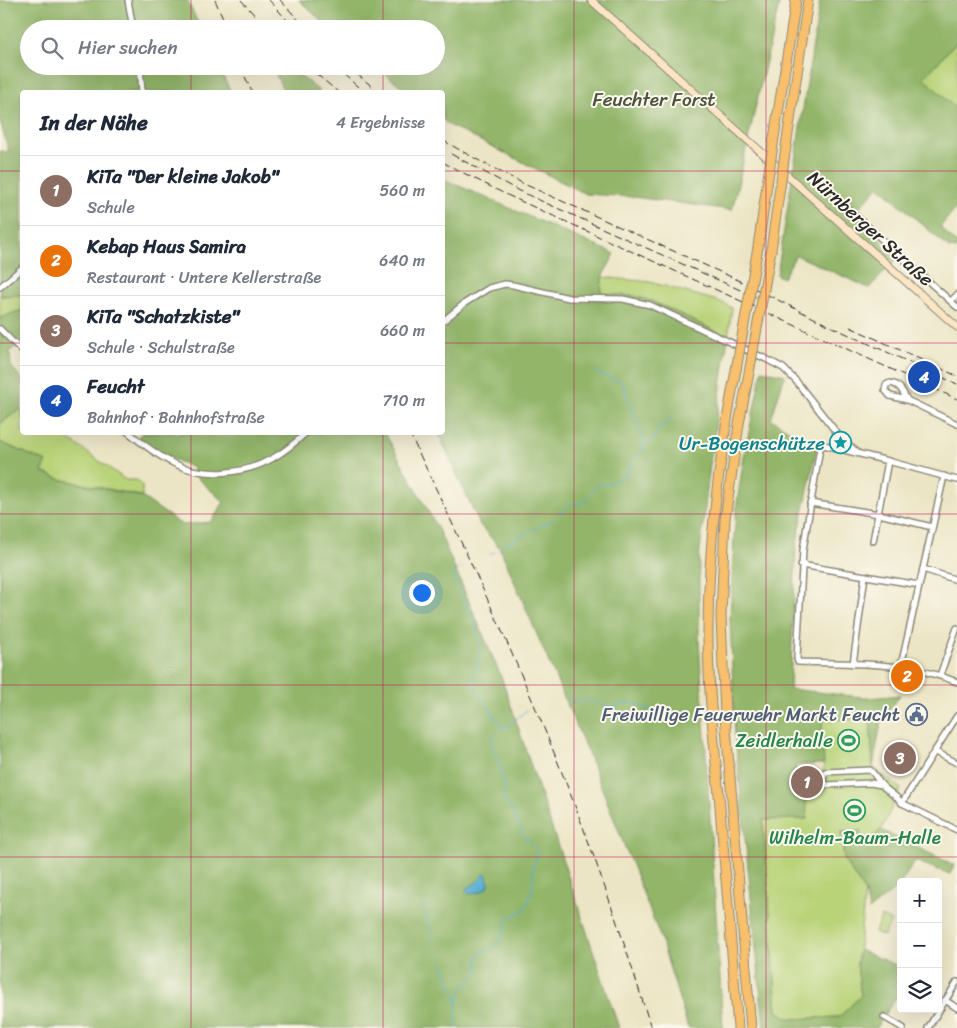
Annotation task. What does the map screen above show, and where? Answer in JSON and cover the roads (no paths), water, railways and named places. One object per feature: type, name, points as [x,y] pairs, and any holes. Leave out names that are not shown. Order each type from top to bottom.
[{"type":"highway","points":[[738,1028],[712,718],[708,640],[711,551],[714,510],[725,424],[758,248],[796,0]]},
{"type":"highway","points":[[751,1028],[725,716],[721,616],[725,520],[736,440],[780,188],[808,0]]},
{"type":"main road","name":"Nürnberger Straße","points":[[591,0],[957,327]]},
{"type":"street","points":[[128,0],[131,20]]},
{"type":"street","points":[[141,75],[142,90]]},
{"type":"street","points":[[847,208],[957,307]]},
{"type":"street","points":[[0,287],[20,270]]},
{"type":"street","points":[[445,320],[465,303],[489,288],[505,284],[569,298],[623,299],[650,305],[783,368],[796,381],[840,437],[858,453]]},
{"type":"street","points":[[951,301],[957,295]]},
{"type":"street","points":[[0,329],[20,349]]},
{"type":"street","points":[[907,400],[957,424]]},
{"type":"street","points":[[132,435],[156,454],[173,463],[202,472],[218,472],[254,467],[285,451],[304,435]]},
{"type":"street","points":[[957,480],[888,460],[824,445],[820,448],[801,565],[797,658],[798,662],[901,666],[940,675],[957,682]]},
{"type":"street","points":[[873,541],[888,460]]},
{"type":"street","points":[[901,666],[944,476]]},
{"type":"street","points":[[810,503],[879,514],[932,527]]},
{"type":"street","points":[[801,565],[919,585]]},
{"type":"street","points":[[923,569],[957,580]]},
{"type":"street","points":[[853,664],[864,576]]},
{"type":"street","points":[[940,675],[957,628]]},
{"type":"street","points":[[902,803],[957,716]]},
{"type":"street","points":[[934,751],[957,763]]},
{"type":"street","points":[[880,785],[874,773],[870,770],[825,772],[823,779],[826,785],[870,783],[880,785],[896,796],[902,803],[957,830]]},
{"type":"street","points":[[928,1028],[957,982]]},
{"type":"street","points":[[945,1000],[957,1008]]},
{"type":"street","points":[[884,1017],[903,1028]]},
{"type":"water","points":[[486,873],[488,887],[480,892],[469,894],[466,891],[467,888],[476,883]]},
{"type":"waterway","points":[[594,372],[622,382],[645,445]]},
{"type":"waterway","points":[[559,515],[572,503],[580,504],[586,501],[597,485],[611,482],[629,473],[630,464],[640,454],[645,445],[652,438],[656,437],[659,426],[666,424],[673,417]]},
{"type":"waterway","points":[[499,550],[507,543],[555,519]]},
{"type":"waterway","points":[[490,554],[495,552]]},
{"type":"waterway","points":[[462,567],[458,569],[453,577],[476,628],[481,650],[473,685],[503,728]]},
{"type":"waterway","points":[[567,697],[572,701],[589,700],[606,706],[617,706],[631,702],[652,710]]},
{"type":"waterway","points":[[500,730],[511,724],[527,710]]},
{"type":"waterway","points":[[657,712],[669,716],[685,713]]},
{"type":"waterway","points":[[457,1028],[457,1003],[463,989],[479,971],[477,959],[483,951],[498,944],[508,918],[523,911],[528,903],[533,885],[533,867],[537,856],[537,850],[531,842],[525,839],[511,809],[503,798],[505,785],[499,760],[494,752],[492,738],[497,733]]},
{"type":"waterway","points":[[423,903],[433,940]]},
{"type":"waterway","points":[[439,956],[453,987],[457,1002]]},
{"type":"railway","points":[[215,0],[224,20]]},
{"type":"railway","points":[[241,0],[259,20]]},
{"type":"railway","points":[[269,0],[287,20]]},
{"type":"railway","points":[[280,0],[299,20]]},
{"type":"railway","points":[[244,75],[251,90]]},
{"type":"railway","points":[[318,75],[336,90]]},
{"type":"railway","points":[[344,75],[362,90]]},
{"type":"railway","points":[[358,75],[377,90]]},
{"type":"railway","points":[[445,142],[524,184],[738,280],[832,327],[957,384]]},
{"type":"railway","points":[[451,154],[519,191],[756,297]]},
{"type":"railway","points":[[445,164],[505,194],[957,399]]},
{"type":"railway","points":[[850,327],[957,376]]},
{"type":"railway","points":[[410,435],[492,609],[550,743],[601,877],[651,1028]]},
{"type":"place","name":"Feucht","points":[[924,377]]},
{"type":"place","name":"Ur-Bogenschütze","points":[[841,443]]},
{"type":"place","name":"Kebap Haus Samira","points":[[907,676]]},
{"type":"place","name":"Freiwillige Feuerwehr Markt Feucht","points":[[916,714]]},
{"type":"place","name":"Zeidlerhalle","points":[[849,740]]},
{"type":"place","name":"KiTa \"Schatzkiste\"","points":[[900,758]]},
{"type":"place","name":"KiTa \"Der kleine Jakob\"","points":[[807,782]]},
{"type":"place","name":"Wilhelm-Baum-Halle","points":[[855,811]]},
{"type":"park label","name":"Feuchter Forst","points":[[654,99]]}]
